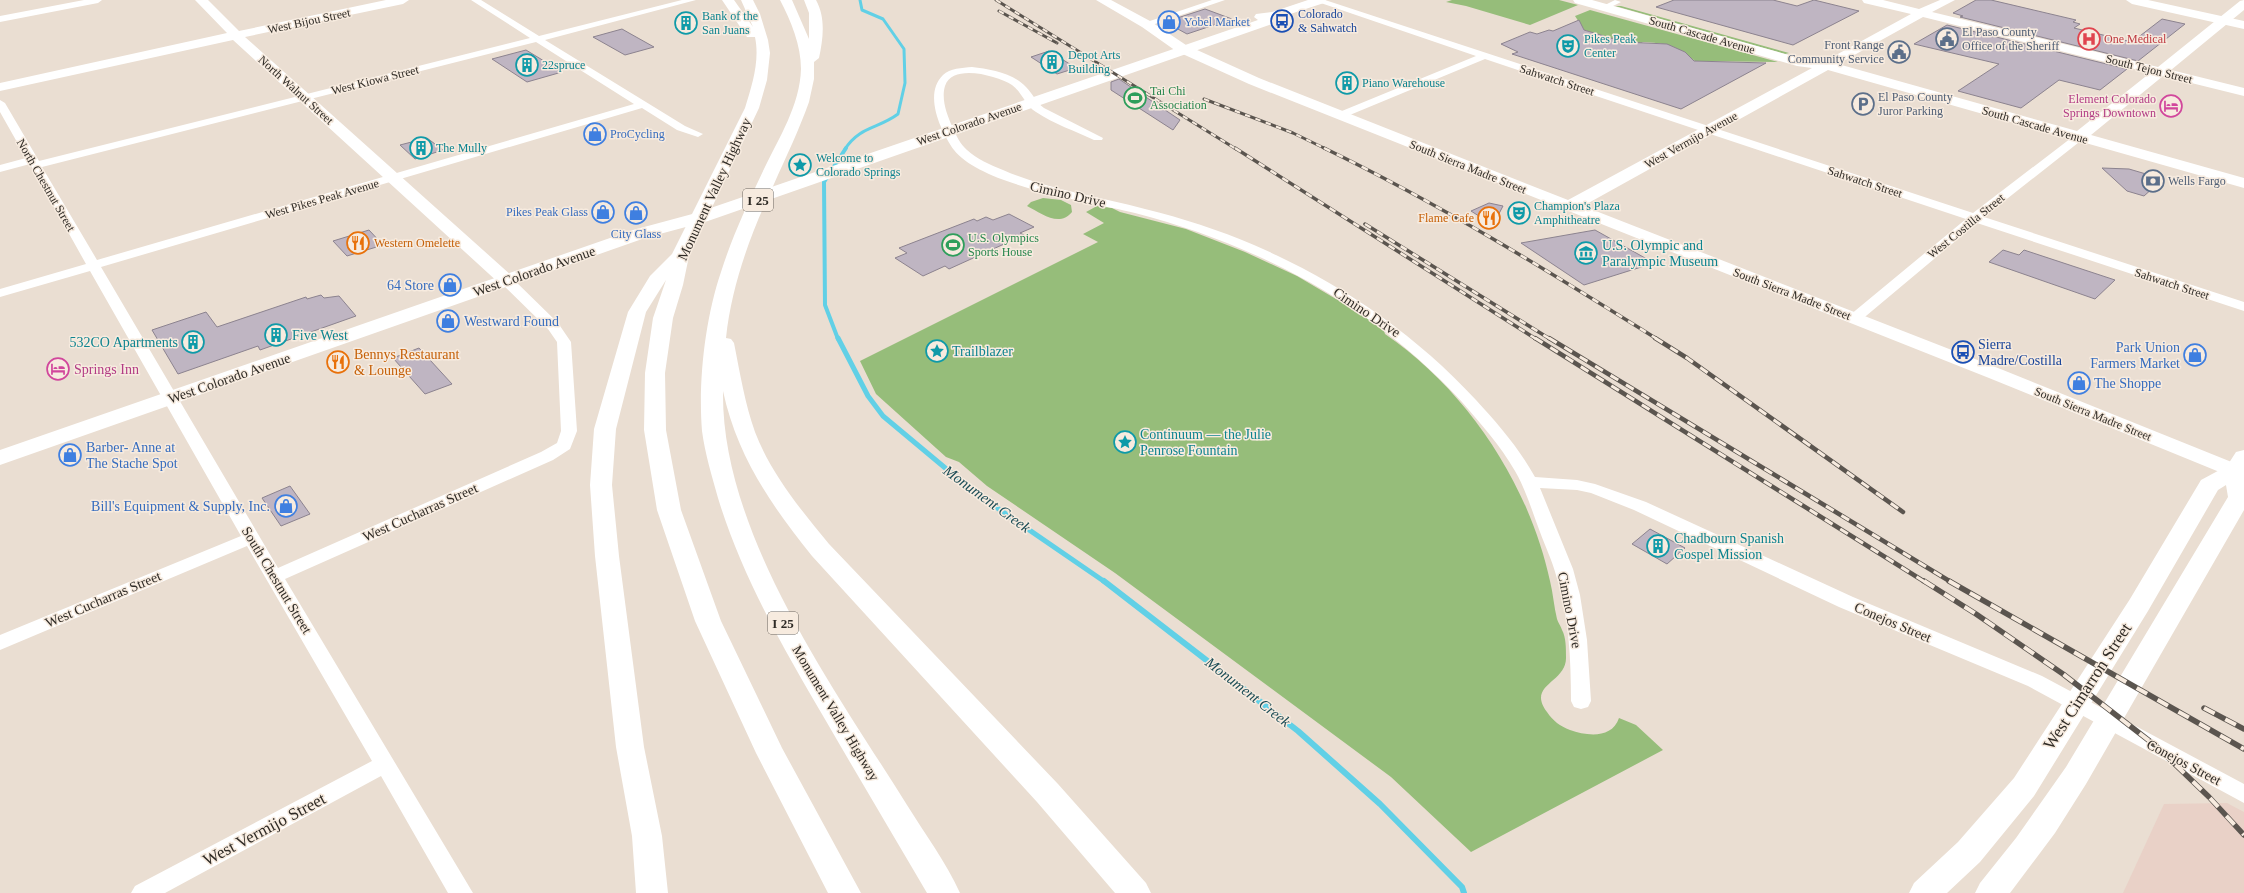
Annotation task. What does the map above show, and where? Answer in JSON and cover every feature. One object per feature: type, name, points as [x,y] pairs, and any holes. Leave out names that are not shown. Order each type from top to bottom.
[{"type":"main road","name":"North Walnut Street","points":[[201,0],[237,36],[304,98],[506,280]]},
{"type":"main road","name":"West Bijou Street","points":[[0,87],[114,63],[125,63],[225,41],[237,36],[403,0]]},
{"type":"main road","points":[[728,0],[752,37],[761,77]]},
{"type":"main road","name":"Monument Valley Highway","points":[[747,0],[754,11],[763,39],[764,52],[761,77],[752,108],[680,256],[674,285],[664,318],[655,373],[655,430],[669,510],[708,621],[742,696],[845,893]]},
{"type":"main road","name":"Monument Valley Highway","points":[[786,0],[802,35],[807,76],[804,93],[786,142],[752,213],[734,260],[723,300],[712,395],[714,432],[733,509],[746,547],[769,598],[806,665],[944,893]]},
{"type":"main road","points":[[807,76],[815,44],[815,7],[810,0]]},
{"type":"main road","name":"South Sierra Madre Street","points":[[1102,0],[1146,24],[1181,48],[1341,115],[1855,318],[2241,468]]},
{"type":"main road","name":"West Colorado Avenue","points":[[0,458],[639,234],[702,217],[772,187],[948,126],[1211,37],[1268,21],[1274,15],[1318,0]]},
{"type":"main road","name":"South Cascade Avenue","points":[[1579,0],[1610,3],[1802,63],[1826,66],[2244,184]]},
{"type":"main road","name":"South Tejon Street","points":[[1868,0],[1921,6],[2160,71],[2244,92]]},
{"type":"main road","name":"West Vermijo Avenue","points":[[1570,206],[1915,17],[1921,6],[1932,9],[1949,0]]},
{"type":"main road","points":[[2132,0],[2227,17],[2244,17]]},
{"type":"main road","points":[[2166,0],[2227,17],[2244,25]]},
{"type":"main road","points":[[2079,137],[2244,4]]},
{"type":"main road","points":[[652,893],[647,836],[625,703],[607,556],[601,485],[605,429],[637,312],[656,280],[680,256]]},
{"type":"main road","points":[[720,322],[740,423],[757,460],[795,519],[840,571],[1077,824],[1135,893]]},
{"type":"main road","points":[[1991,893],[2010,870],[2077,774],[2170,619],[2240,497],[2241,468]]},
{"type":"main road","name":"West Cimarron Street","points":[[1925,893],[1969,852],[2006,809],[2028,779],[2139,605],[2209,485],[2241,468]]},
{"type":"street","points":[[0,19],[98,0]]},
{"type":"street","points":[[475,0],[681,128],[698,134]]},
{"type":"street","name":"West Kiowa Street","points":[[0,169],[34,163],[304,98],[692,0]]},
{"type":"street","points":[[1146,24],[1221,0]]},
{"type":"street","name":"Sahwatch Street","points":[[1318,0],[2244,308]]},
{"type":"street","points":[[1341,115],[1485,56]]},
{"type":"street","name":"Cimino Drive","points":[[1098,138],[1036,108],[1021,87],[992,74],[975,70],[952,73],[944,77],[939,84],[940,106],[958,148],[965,154],[1003,175],[1043,190],[1140,211],[1210,232],[1266,254],[1321,282],[1388,324],[1438,368],[1490,425],[1530,482],[1566,579],[1581,667],[1581,701]]},
{"type":"street","name":"North Chestnut Street","points":[[0,103],[93,266]]},
{"type":"street","name":"West Pikes Peak Avenue","points":[[0,293],[644,104]]},
{"type":"street","name":"West Costilla Street","points":[[1855,318],[1975,218],[2079,137]]},
{"type":"street","name":"South Chestnut Street","points":[[93,266],[251,538],[275,576],[461,893]]},
{"type":"street","name":"West Cucharras Street","points":[[275,576],[546,456],[564,446],[569,431],[564,342],[553,326],[506,280]]},
{"type":"street","name":"Conejos Street","points":[[1530,482],[1577,485],[1596,489],[1628,501],[1846,602],[2035,681],[2244,794]]},
{"type":"street","name":"West Cucharras Street","points":[[0,643],[251,538]]},
{"type":"street","name":"West Vermijo Street","points":[[143,893],[385,764]]},
{"type":"shaded area","points":[[2227,803],[2244,812],[2244,893],[2123,893],[2164,804]]},
{"type":"green space","points":[[1452,0],[1559,0],[1578,5],[1530,25],[1466,6],[1446,2]]},
{"type":"green space","points":[[1615,6],[1621,6],[1789,53],[1785,54]]},
{"type":"green space","points":[[1590,10],[1778,62],[1695,61],[1670,46],[1658,43],[1642,42],[1647,50],[1584,30],[1575,16]]},
{"type":"green space","points":[[1043,198],[1061,200],[1071,205],[1072,212],[1067,217],[1056,219],[1050,218],[1027,206],[1031,202]]},
{"type":"green space","points":[[1097,206],[1112,208],[1120,212],[1186,229],[1245,252],[1297,276],[1336,299],[1344,299],[1415,357],[1468,411],[1490,442],[1510,475],[1527,509],[1540,545],[1551,586],[1557,619],[1566,643],[1565,666],[1544,689],[1541,695],[1542,703],[1547,712],[1554,721],[1563,727],[1584,734],[1605,733],[1616,725],[1619,718],[1636,725],[1663,750],[1471,852],[1391,777],[1115,573],[987,486],[959,462],[946,457],[876,394],[860,361],[1098,242],[1083,234],[1104,223],[1086,212]]},
{"type":"building","points":[[1674,0],[1773,0],[1797,6],[1814,0],[1859,11],[1793,45],[1656,7]]},
{"type":"building","points":[[1976,0],[1991,0],[2076,20],[2073,22],[2080,24],[2074,28],[2132,42],[2162,19],[2185,24],[2138,61],[1960,17],[1963,16],[1953,13]]},
{"type":"building","points":[[1205,9],[1232,19],[1187,34],[1165,22]]},
{"type":"building","points":[[1579,20],[1584,30],[1624,42],[1667,44],[1685,52],[1694,61],[1766,63],[1681,109],[1512,54],[1518,52],[1501,44],[1530,32],[1537,34],[1549,30],[1553,31]]},
{"type":"building","points":[[1947,25],[2127,69],[2100,90],[2059,80],[2021,108],[1958,91],[1999,64],[1914,44]]},
{"type":"building","points":[[622,29],[654,47],[625,55],[593,37]]},
{"type":"building","name":"22spruce","points":[[526,50],[562,72],[527,82],[492,59]]},
{"type":"building","name":"Depot Arts Building","points":[[1049,51],[1076,68],[1057,74],[1031,57]]},
{"type":"building","name":"Tai Chi Association","points":[[1119,79],[1180,120],[1173,130],[1111,90],[1111,82]]},
{"type":"building","name":"The Mully","points":[[427,138],[443,150],[415,159],[400,145]]},
{"type":"building","points":[[2102,168],[2129,169],[2163,179],[2144,196],[2127,191]]},
{"type":"building","name":"Flame Cafe","points":[[1489,203],[1503,206],[1493,225],[1471,211]]},
{"type":"building","name":"U.S. Olympics Sports House","points":[[1009,214],[1034,227],[1020,233],[1024,235],[949,269],[945,266],[923,276],[895,258],[907,253],[899,248],[974,219],[977,221],[986,217],[993,220]]},
{"type":"building","name":"Western Omelette","points":[[369,230],[383,245],[347,256],[333,241]]},
{"type":"building","name":"U.S. Olympic and Paralympic Museum","points":[[1595,230],[1654,263],[1584,285],[1521,243]]},
{"type":"building","points":[[2003,250],[2019,255],[2024,250],[2115,280],[2095,299],[1989,262]]},
{"type":"building","points":[[321,295],[324,298],[339,296],[356,316],[260,350],[258,346],[178,374],[152,330],[206,312],[217,327],[306,297],[307,299]]},
{"type":"building","points":[[419,348],[452,384],[425,394],[393,358]]},
{"type":"building","name":"Bill's Equipment & Supply, Inc.","points":[[290,486],[310,514],[281,526],[262,498]]},
{"type":"building","name":"Chadbourn Spanish Gospel Mission","points":[[1650,529],[1685,548],[1667,564],[1632,544]]},
{"type":"waterway","name":"Monument Creek","points":[[845,149],[857,136],[863,132],[891,119],[898,114],[905,83],[904,49],[883,19],[862,10],[860,0]]},
{"type":"waterway","name":"Monument Creek","points":[[838,339],[825,305],[824,182],[846,148]]},
{"type":"waterway","name":"Monument Creek","points":[[838,338],[868,396],[883,416],[974,492],[1105,582]]},
{"type":"waterway","name":"Monument Creek","points":[[1104,581],[1298,731],[1380,804],[1462,887],[1464,893]]},
{"type":"railway","points":[[996,0],[1236,149]]},
{"type":"railway","points":[[999,11],[1057,43]]},
{"type":"railway","points":[[1204,99],[1293,133],[1326,149]]},
{"type":"railway","points":[[1235,148],[1536,339]]},
{"type":"railway","points":[[1324,148],[1367,169],[1452,215],[1534,263],[1657,339]]},
{"type":"railway","points":[[1365,224],[1550,339]]},
{"type":"railway","points":[[1535,338],[1925,582]]},
{"type":"railway","points":[[1549,338],[1951,582]]},
{"type":"railway","points":[[1655,338],[1687,358],[1903,512]]},
{"type":"railway","points":[[1924,581],[1976,614],[2063,674],[2156,746],[2209,797],[2244,835]]},
{"type":"railway","points":[[1949,581],[2244,749]]},
{"type":"railway","points":[[2204,708],[2244,729]]},
{"type":"place","name":"Colorado & Sahwatch","points":[[1282,21]]},
{"type":"place","name":"Yobel Market","points":[[1169,22]]},
{"type":"place","name":"Bank of the San Juans","points":[[686,23]]},
{"type":"place","name":"El Paso County Office of the Sheriff","points":[[1947,39]]},
{"type":"place","name":"One Medical","points":[[2089,39]]},
{"type":"place","name":"Pikes Peak Center","points":[[1568,46]]},
{"type":"place","name":"Front Range Community Service","points":[[1899,52]]},
{"type":"place","name":"Depot Arts Building","points":[[1052,62]]},
{"type":"place","name":"22spruce","points":[[527,65]]},
{"type":"place","name":"Piano Warehouse","points":[[1347,83]]},
{"type":"place","name":"Tai Chi Association","points":[[1135,98]]},
{"type":"place","name":"El Paso County Juror Parking","points":[[1863,104]]},
{"type":"place","name":"Element Colorado Springs Downtown","points":[[2171,106]]},
{"type":"place","name":"ProCycling","points":[[595,134]]},
{"type":"place","name":"The Mully","points":[[421,148]]},
{"type":"place","name":"Welcome to Colorado Springs","points":[[800,165]]},
{"type":"place","name":"Wells Fargo","points":[[2153,181]]},
{"type":"place","name":"Pikes Peak Glass","points":[[603,212]]},
{"type":"place","name":"City Glass","points":[[636,213]]},
{"type":"place","name":"Champion's Plaza Amphitheatre","points":[[1519,213]]},
{"type":"place","name":"Flame Cafe","points":[[1489,218]]},
{"type":"place","name":"Western Omelette","points":[[358,243]]},
{"type":"place","name":"U.S. Olympics Sports House","points":[[953,245]]},
{"type":"place","name":"U.S. Olympic and Paralympic Museum","points":[[1586,253]]},
{"type":"place","name":"64 Store","points":[[450,285]]},
{"type":"place","name":"Westward Found","points":[[448,321]]},
{"type":"place","name":"Five West","points":[[276,335]]},
{"type":"place","name":"532CO Apartments","points":[[193,342]]},
{"type":"place","name":"Trailblazer","points":[[937,351]]},
{"type":"place","name":"Sierra Madre/Costilla","points":[[1963,352]]},
{"type":"place","name":"Park Union Farmers Market","points":[[2195,355]]},
{"type":"place","name":"Bennys Restaurant & Lounge","points":[[338,362]]},
{"type":"place","name":"Springs Inn","points":[[58,369]]},
{"type":"place","name":"The Shoppe","points":[[2079,383]]},
{"type":"place","name":"Continuum — the Julie Penrose Fountain","points":[[1125,442]]},
{"type":"place","name":"Barber- Anne at The Stache Spot","points":[[70,455]]},
{"type":"place","name":"Bill's Equipment & Supply, Inc.","points":[[286,506]]},
{"type":"place","name":"Chadbourn Spanish Gospel Mission","points":[[1658,546]]}]
